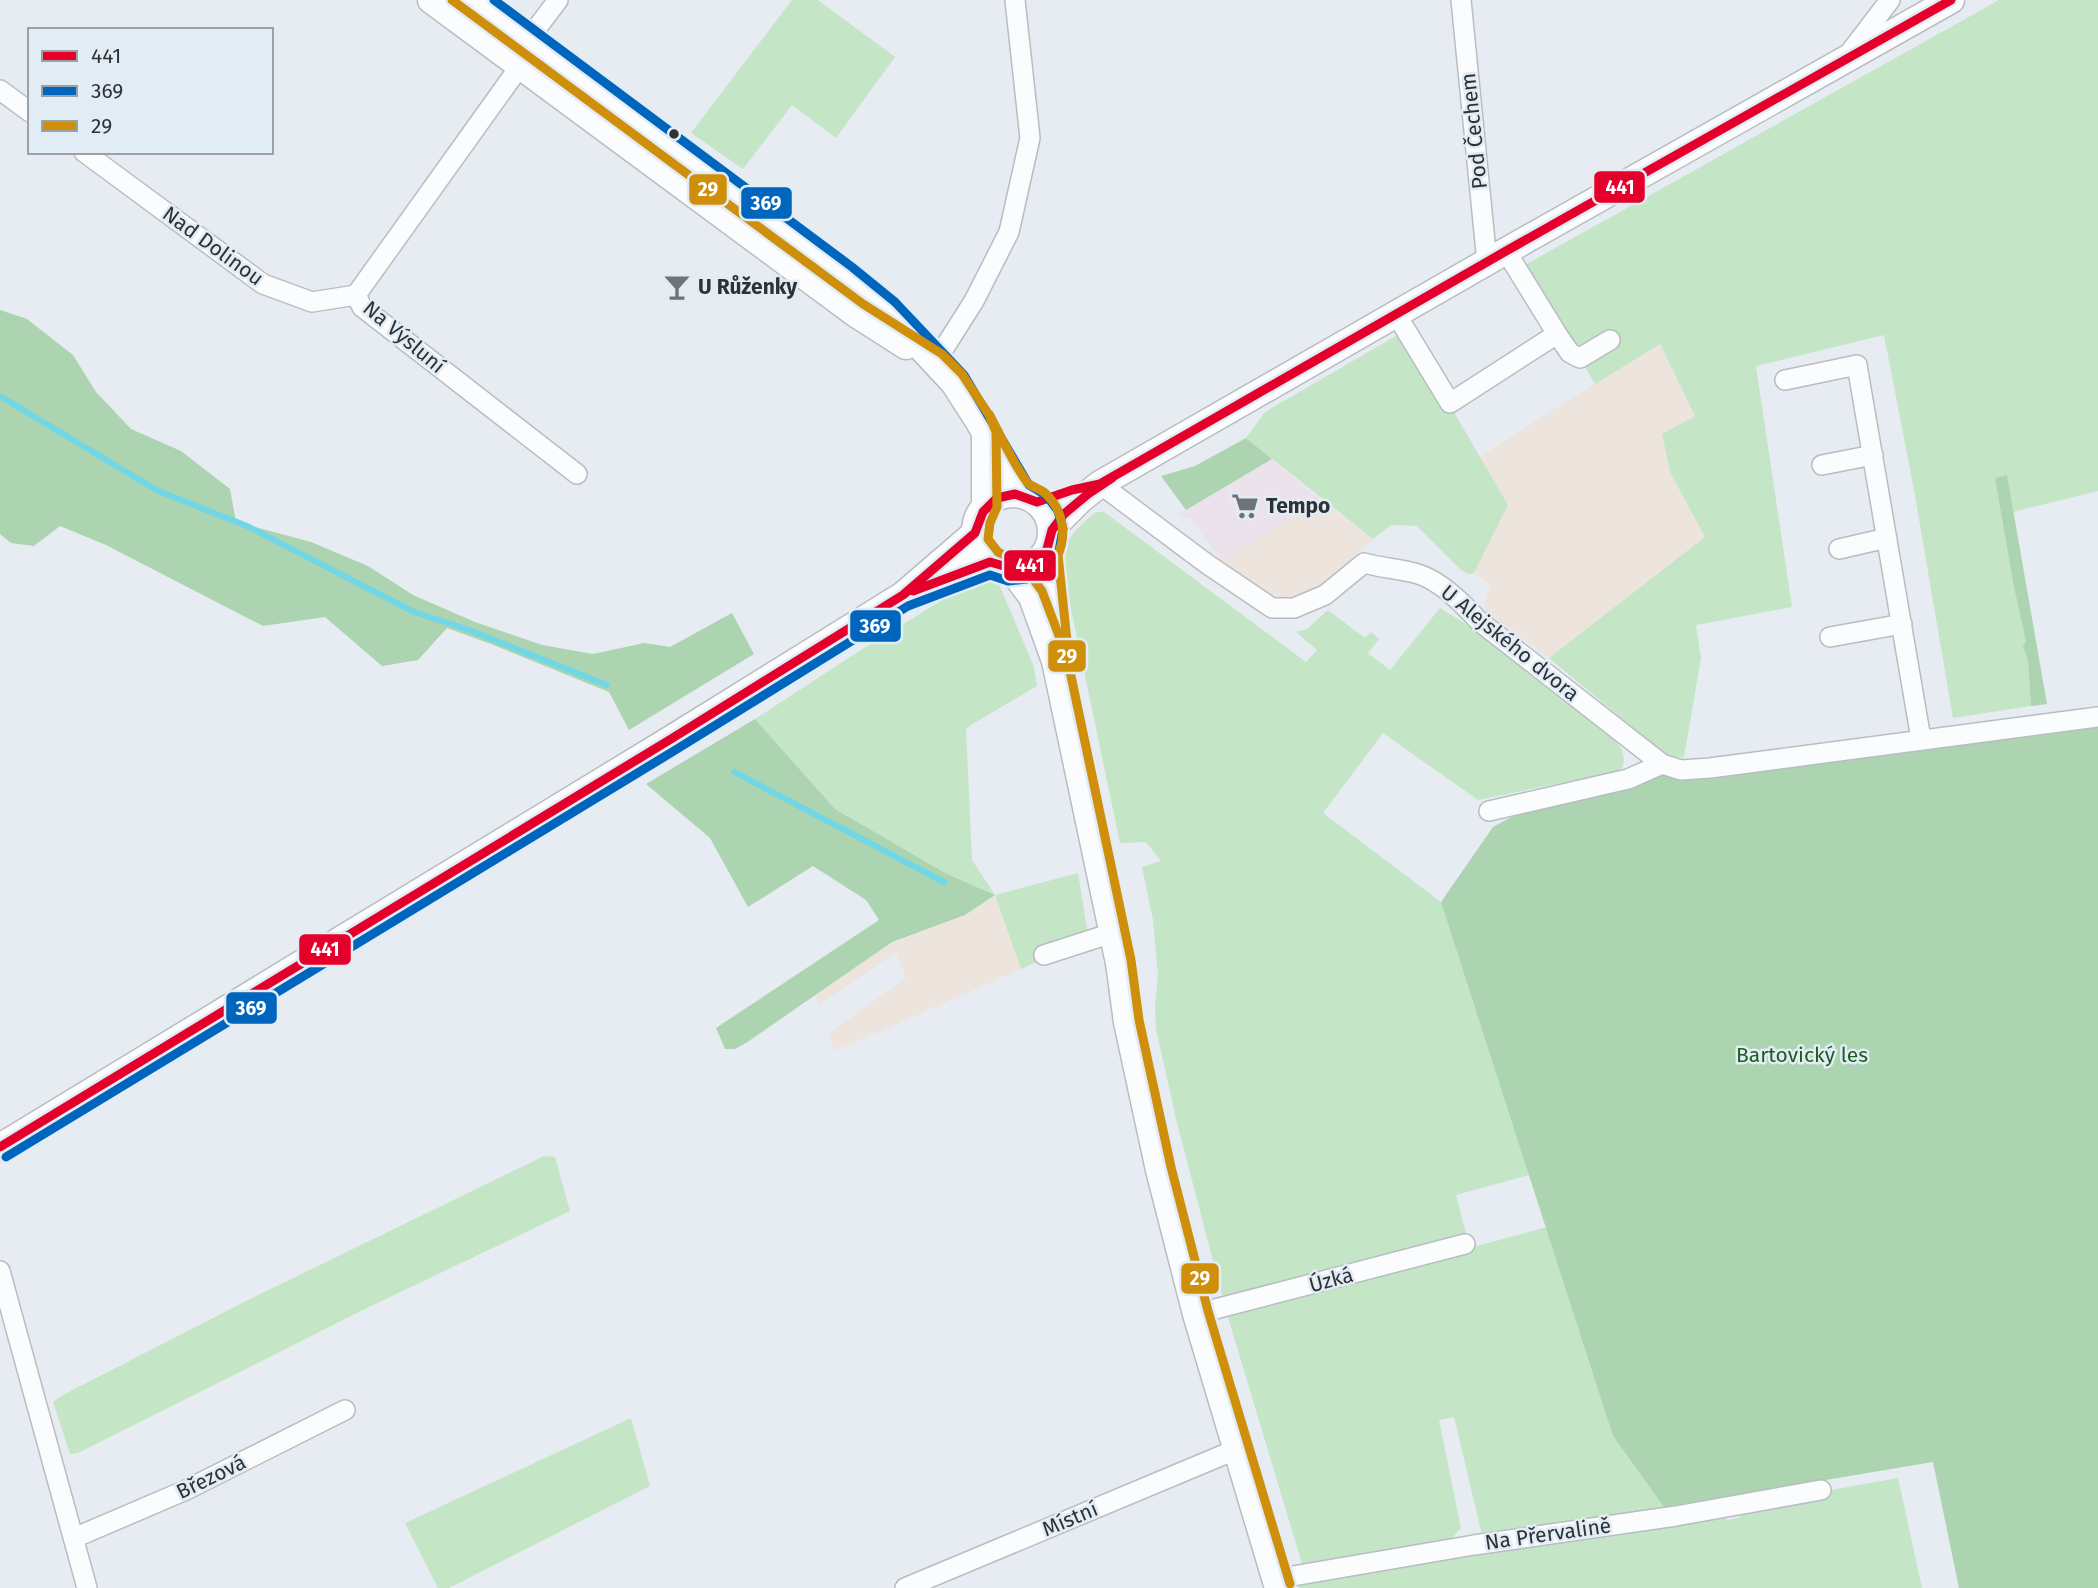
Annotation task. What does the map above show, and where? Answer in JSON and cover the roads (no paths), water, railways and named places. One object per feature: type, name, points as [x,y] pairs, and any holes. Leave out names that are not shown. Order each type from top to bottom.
[{"type":"main road","points":[[431,0],[524,53],[845,277],[886,310],[954,383],[1028,498],[1046,514],[1055,626],[1055,661]]},
{"type":"main road","points":[[473,0],[524,53]]},
{"type":"main road","points":[[903,595],[999,566],[1029,566],[1080,500],[1100,484],[1951,0]]},
{"type":"main road","points":[[984,433],[985,506],[975,533],[979,549],[999,566],[1014,573],[1032,597],[1055,661],[1159,1170],[1196,1314],[1277,1583]]},
{"type":"main road","points":[[985,506],[1001,496],[1028,498],[1100,484]]},
{"type":"main road","points":[[0,1147],[903,595],[975,533]]},
{"type":"street","name":"Na Výsluní","points":[[558,0],[356,295],[362,307],[577,474]]},
{"type":"street","points":[[934,364],[974,301],[1009,232],[1030,138],[1015,0]]},
{"type":"street","name":"Pod Čechem","points":[[1461,0],[1497,256]]},
{"type":"street","points":[[1843,62],[1890,0]]},
{"type":"street","points":[[0,90],[28,111]]},
{"type":"street","name":"Nad Dolinou","points":[[87,154],[263,284],[312,303],[356,295]]},
{"type":"street","points":[[1497,256],[1570,353],[1580,358],[1610,340]]},
{"type":"street","points":[[1396,314],[1450,403],[1557,334]]},
{"type":"street","points":[[1785,380],[1857,365],[1921,739]]},
{"type":"street","points":[[1822,465],[1873,455]]},
{"type":"street","name":"U Alejského dvora","points":[[1100,484],[1207,564],[1272,608],[1294,608],[1325,595],[1364,563],[1420,575],[1468,608],[1479,621],[1662,764],[1681,770],[2098,716]]},
{"type":"street","points":[[1839,549],[1887,538]]},
{"type":"street","points":[[1830,637],[1902,624]]},
{"type":"street","points":[[1489,811],[1628,779],[1662,764]]},
{"type":"street","points":[[1044,955],[1112,933]]},
{"type":"street","name":"Úzká","points":[[1196,1314],[1465,1244]]},
{"type":"street","points":[[0,1271],[87,1588]]},
{"type":"street","name":"Březová","points":[[74,1538],[186,1490],[345,1410]]},
{"type":"street","name":"Místní","points":[[905,1588],[1235,1450]]},
{"type":"street","name":"Na Přervalině","points":[[1277,1583],[1474,1545],[1676,1516],[1821,1490]]},
{"type":"waterway","points":[[0,396],[158,491],[247,526],[414,612],[469,630],[607,685]]},
{"type":"waterway","points":[[734,772],[944,882]]},
{"type":"place","name":"U Růženky","points":[[677,287]]},
{"type":"place","name":"Tempo","points":[[1245,506]]},
{"type":"park label","name":"Bartovický les","points":[[1802,1055]]}]
